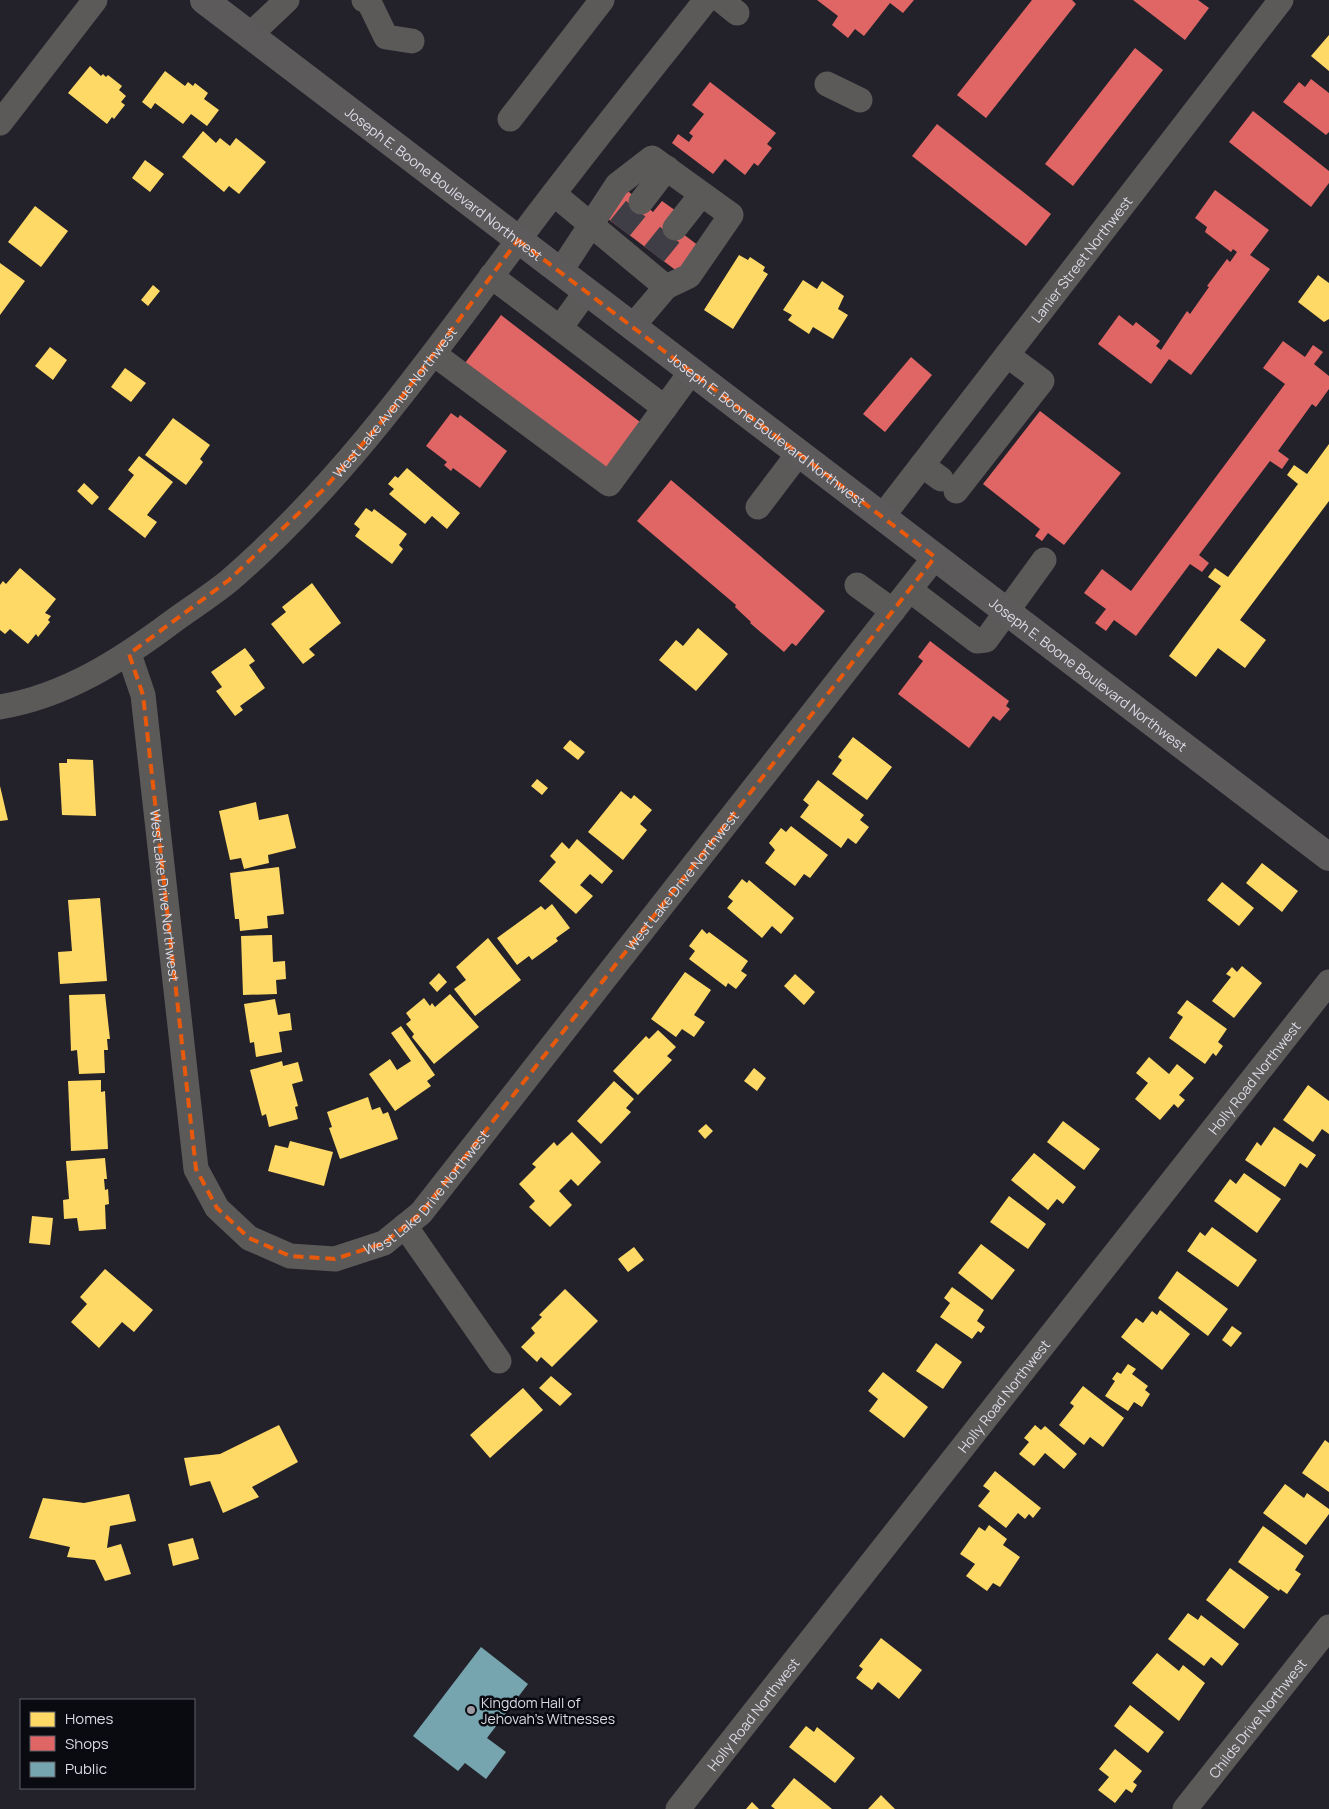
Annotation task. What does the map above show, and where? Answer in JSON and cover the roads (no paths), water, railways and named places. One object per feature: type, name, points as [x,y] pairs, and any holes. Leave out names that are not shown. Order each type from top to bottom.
[{"type":"main road","name":"Joseph E. Boone Boulevard Northwest","points":[[204,0],[1329,856]]},
{"type":"street","points":[[0,123],[95,0]]},
{"type":"street","points":[[250,36],[287,0]]},
{"type":"street","points":[[510,119],[602,0]]},
{"type":"street","name":"West Lake Avenue Northwest","points":[[0,707],[24,703],[79,682],[129,654],[229,580],[324,489],[396,406],[518,240],[706,0]]},
{"type":"street","name":"Lanier Street Northwest","points":[[882,517],[940,478],[1007,355],[1281,0]]},
{"type":"street","points":[[369,1],[386,37],[412,41]]},
{"type":"street","points":[[826,84],[860,100]]},
{"type":"street","points":[[560,272],[617,185],[652,158],[731,215],[689,276],[666,287],[632,327]]},
{"type":"street","points":[[640,202],[667,168]]},
{"type":"street","points":[[554,194],[590,225],[615,234],[648,261],[666,287]]},
{"type":"street","points":[[675,228],[701,195]]},
{"type":"street","points":[[492,276],[665,408]]},
{"type":"street","points":[[560,328],[586,292]]},
{"type":"street","points":[[434,354],[609,484],[691,372]]},
{"type":"street","points":[[940,478],[1042,381],[1007,355]]},
{"type":"street","points":[[758,507],[799,453]]},
{"type":"street","name":"West Lake Drive Northwest","points":[[129,654],[143,695],[196,1169],[217,1208],[249,1238],[290,1256],[335,1259],[384,1243],[421,1213],[935,557]]},
{"type":"street","points":[[910,590],[977,641],[986,640],[1044,560]]},
{"type":"street","points":[[857,585],[893,610]]},
{"type":"street","name":"Holly Road Northwest","points":[[678,1809],[1329,982]]},
{"type":"street","points":[[405,1226],[499,1360]]},
{"type":"street","name":"Childs Drive Northwest","points":[[1185,1809],[1329,1627]]},
{"type":"tunnel","points":[[620,228],[641,202]]},
{"type":"tunnel","points":[[654,254],[675,228]]},
{"type":"place","name":"Kingdom Hall of Jehovah’s Witnesses","points":[[471,1710]]}]
